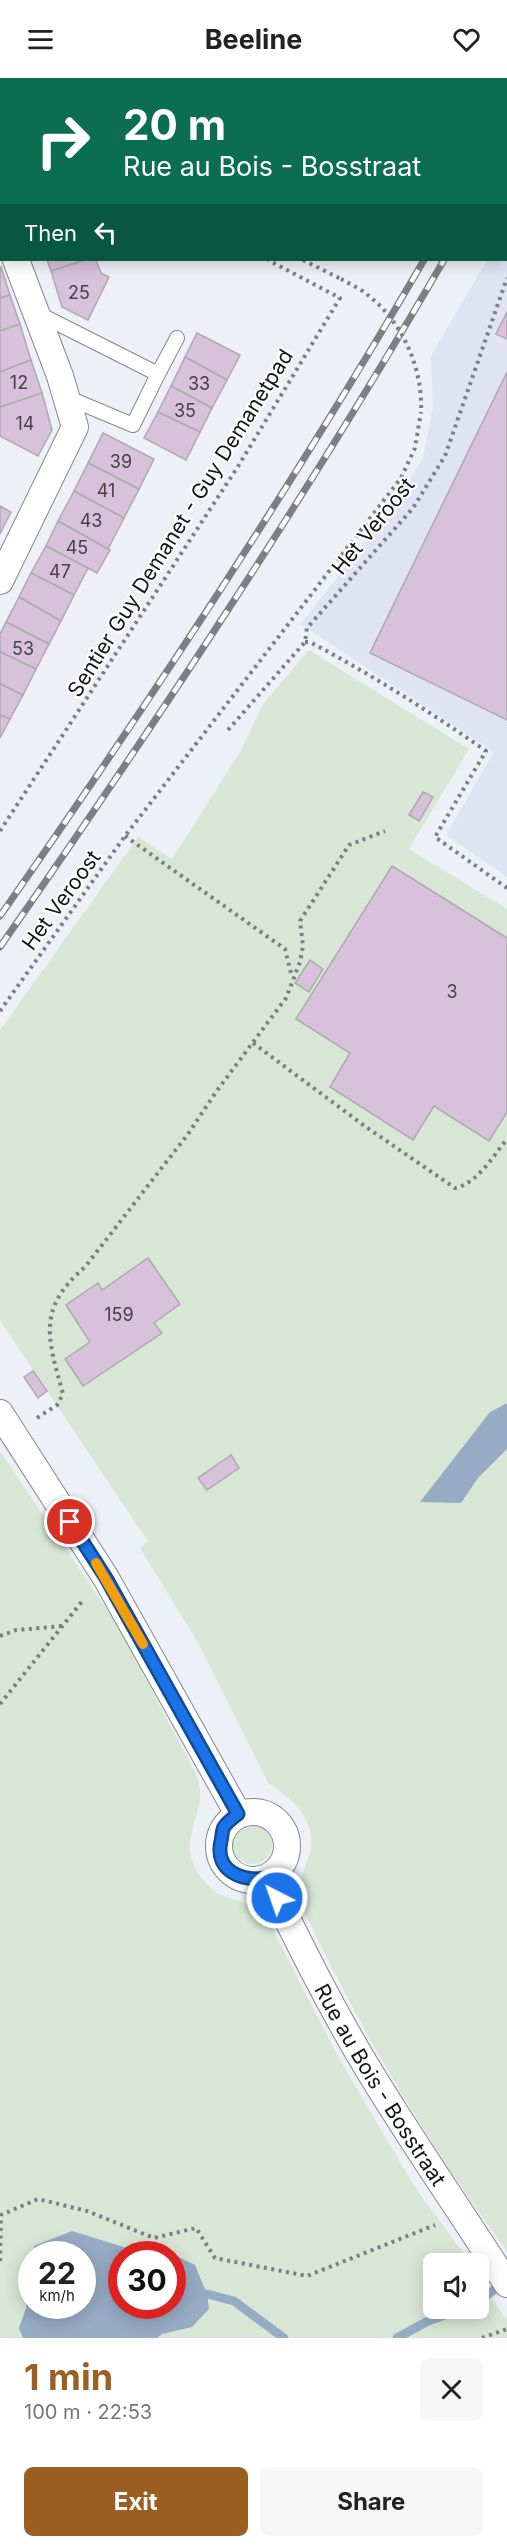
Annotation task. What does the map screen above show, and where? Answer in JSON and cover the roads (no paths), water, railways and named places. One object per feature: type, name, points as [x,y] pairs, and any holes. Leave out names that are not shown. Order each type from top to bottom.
[{"type":"street","points":[[0,581],[75,428],[16,261]]},
{"type":"street","points":[[7,1423],[106,1578],[238,1814]]},
{"type":"street","points":[[259,1811],[271,1815],[283,1827],[288,1846],[287,1856],[279,1869],[267,1878],[252,1880],[231,1872],[221,1859],[219,1851],[224,1827],[238,1814],[259,1811]]},
{"type":"street","name":"Rue au Bois - Bosstraat","points":[[267,1878],[318,1981],[365,2064],[502,2275]]},
{"type":"lane","points":[[36,313],[158,374]]},
{"type":"lane","points":[[66,397],[133,425],[177,338]]},
{"type":"water","points":[[507,1403],[507,1449],[478,1478],[461,1503],[420,1502],[490,1412]]},
{"type":"water","points":[[72,2231],[108,2242],[108,2319],[186,2319],[186,2260],[195,2265],[207,2294],[209,2309],[192,2327],[162,2334],[157,2338],[23,2338],[19,2328],[22,2319],[96,2319],[96,2241],[47,2241]]},
{"type":"waterway","points":[[489,2294],[503,2283]]},
{"type":"waterway","points":[[207,2294],[234,2301],[284,2338]]},
{"type":"waterway","points":[[397,2338],[434,2319]]},
{"type":"railway","points":[[0,916],[111,755],[219,592],[272,510],[423,261]]},
{"type":"railway","points":[[0,947],[229,608],[339,435],[443,261]]}]
